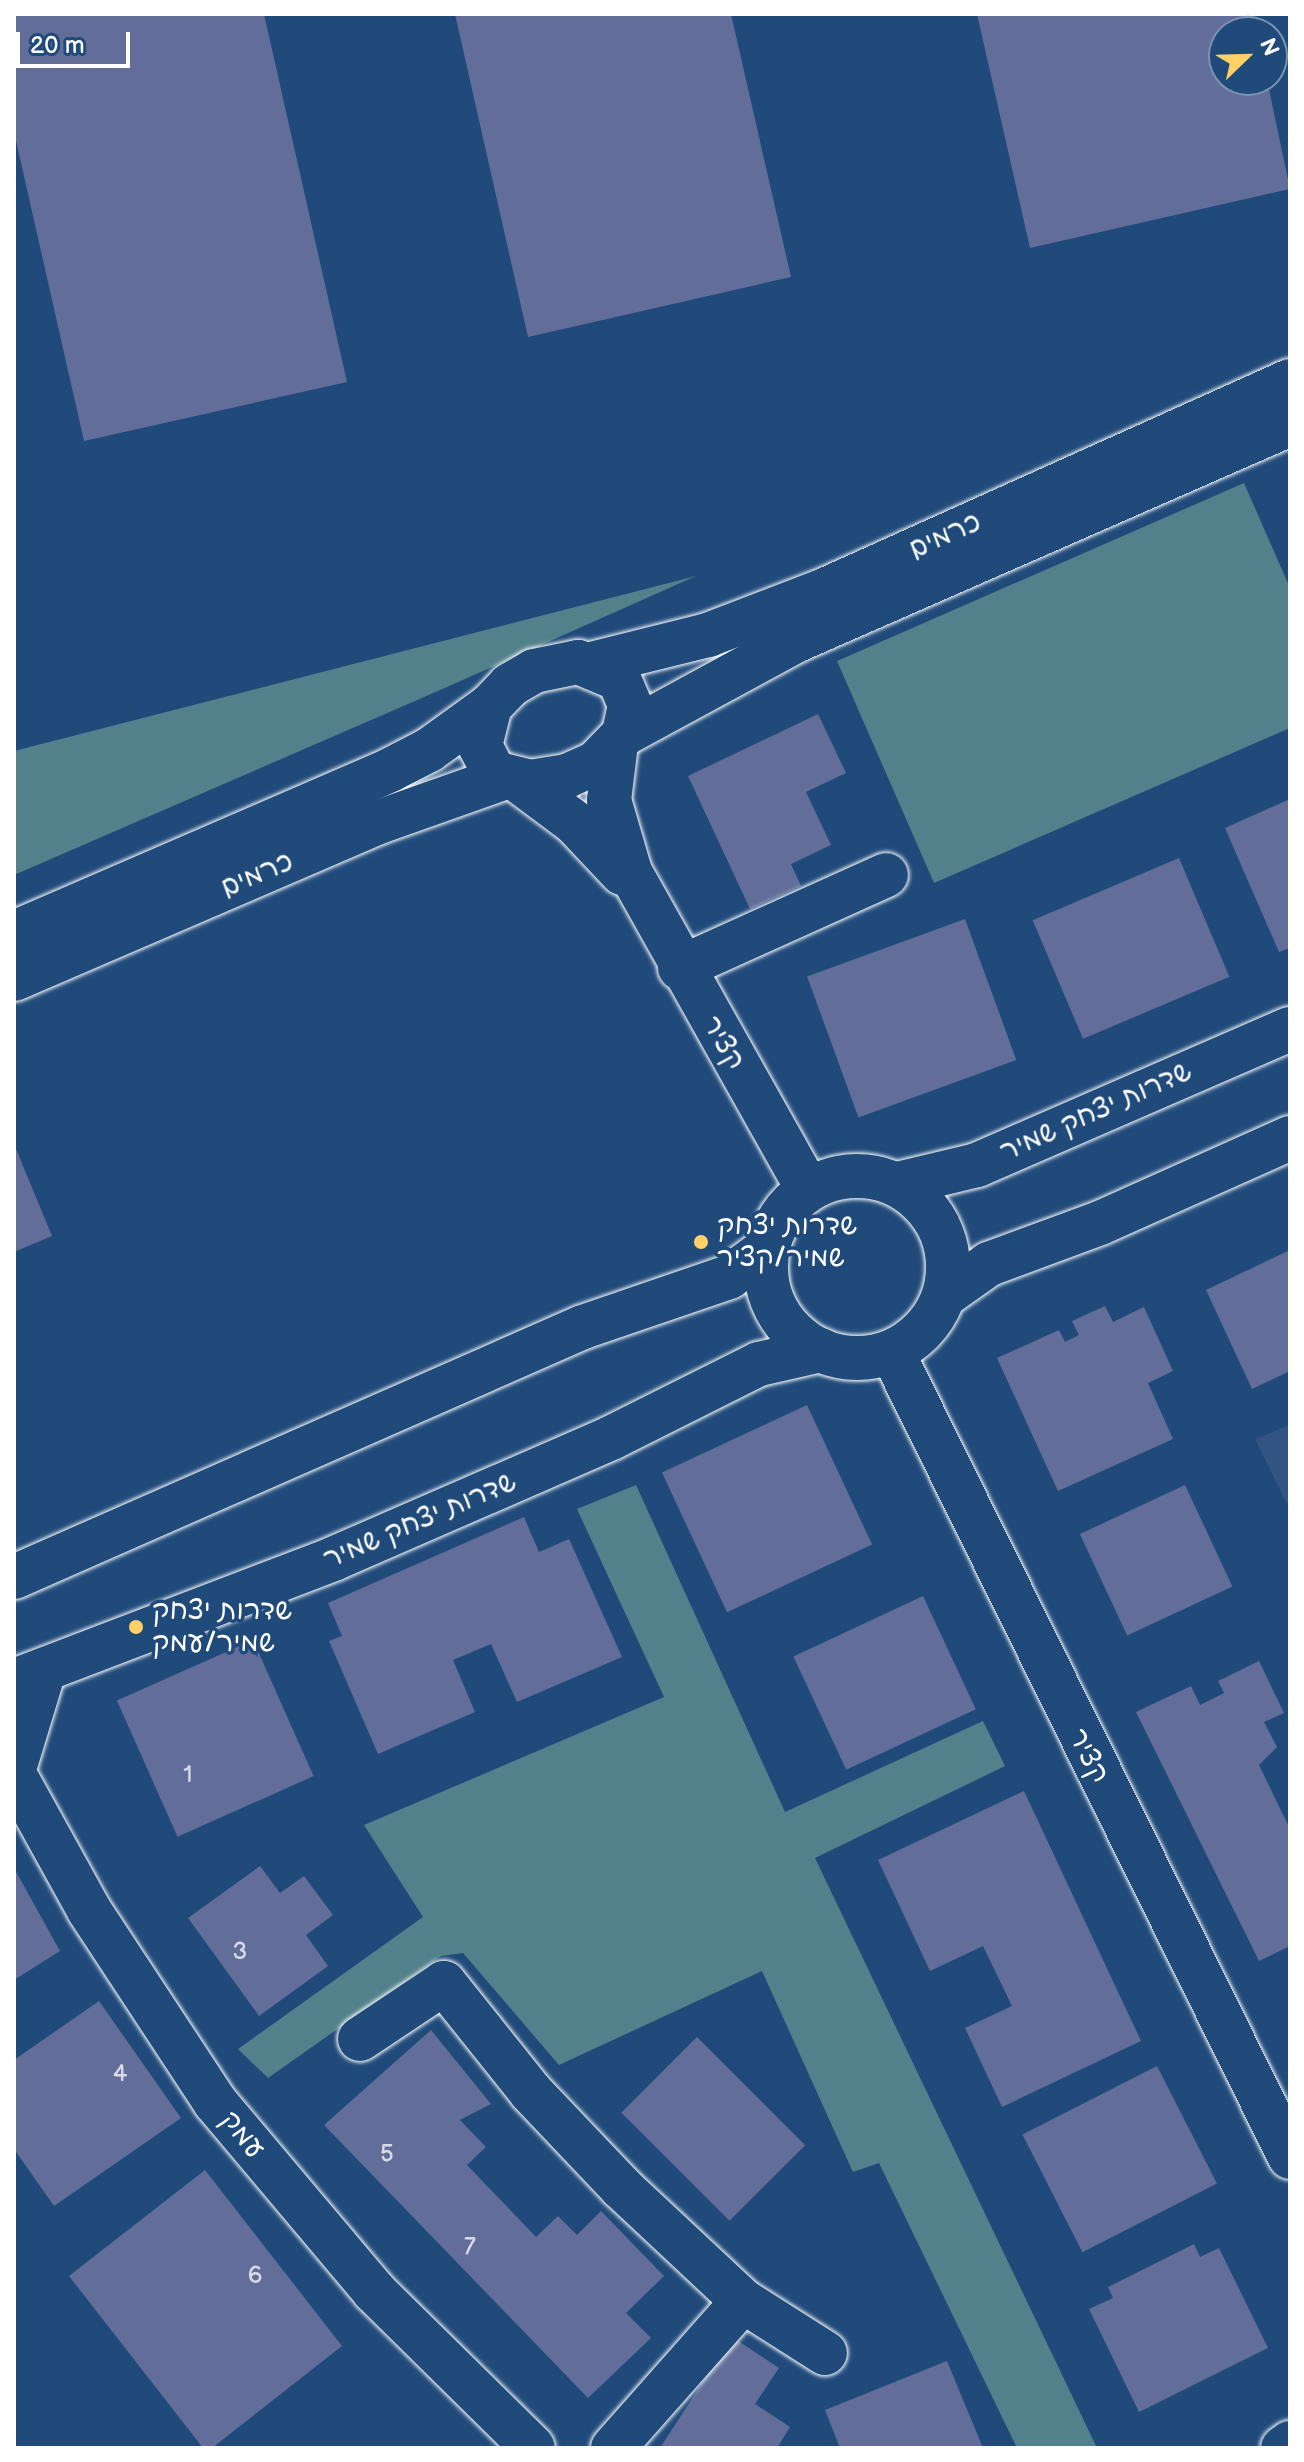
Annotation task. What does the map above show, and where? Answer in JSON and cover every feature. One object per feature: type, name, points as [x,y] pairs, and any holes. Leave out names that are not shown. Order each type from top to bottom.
[{"type":"street","name":"כרמים","points":[[591,664],[708,635],[825,590],[1290,381]]},
{"type":"street","name":"כרמים","points":[[620,739],[795,641],[1290,424]]},
{"type":"street","points":[[566,663],[591,664],[619,679],[626,691],[630,721],[620,739],[596,763],[567,776],[511,779],[489,766],[480,746],[490,706],[534,671],[566,663]]},
{"type":"street","name":"כרמים","points":[[14,933],[390,770],[429,750],[490,706]]},
{"type":"street","name":"קציר","points":[[620,739],[608,777],[612,823],[641,897],[808,1189]]},
{"type":"street","name":"כרמים","points":[[14,979],[379,822],[511,779]]},
{"type":"street","name":"קציר","points":[[511,779],[574,822],[641,897]]},
{"type":"street","points":[[680,968],[886,875]]},
{"type":"street","name":"שדרות יצחק שמיר","points":[[898,1184],[977,1165],[1290,1029]]},
{"type":"street","points":[[945,1295],[989,1264],[1100,1223],[1290,1138]]},
{"type":"street","points":[[868,1175],[898,1184],[919,1199],[941,1231],[949,1269],[945,1295],[924,1329],[892,1352],[868,1358],[820,1350],[783,1320],[771,1297],[767,1249],[782,1215],[808,1189],[837,1177],[868,1175]]},
{"type":"street","points":[[14,1577],[583,1327],[729,1277],[767,1249]]},
{"type":"street","name":"שדרות יצחק שמיר","points":[[29,1676],[333,1559],[611,1438],[759,1364],[820,1350]]},
{"type":"street","name":"קציר","points":[[892,1352],[1290,2157]]},
{"type":"street","name":"עמק","points":[[29,1676],[14,1772],[89,1910],[215,2102],[374,2291],[533,2448]]},
{"type":"street","points":[[360,2039],[443,2003],[621,2187],[743,2301],[825,2353]]},
{"type":"street","points":[[613,2448],[743,2301]]},
{"type":"street","points":[[1283,2448],[1290,2443]]},
{"type":"shaded area","points":[[1290,1425],[1290,1510],[1255,1439]]},
{"type":"green space","points":[[1244,483],[1290,588],[1290,728],[934,883],[837,661]]},
{"type":"green space","points":[[696,576],[438,691],[14,875],[14,751]]},
{"type":"green space","points":[[636,1485],[785,1812],[983,1721],[1005,1766],[815,1858],[1097,2448],[1017,2448],[879,2163],[853,2172],[762,1971],[559,2065],[463,1953],[441,1956],[268,2078],[238,2049],[423,1917],[364,1825],[664,1697],[577,1509]]},
{"type":"building","points":[[14,14],[264,14],[347,382],[84,441],[14,132]]},
{"type":"building","points":[[455,14],[731,14],[791,277],[528,337]]},
{"type":"building","points":[[977,14],[1252,14],[1208,16],[1208,96],[1270,96],[1290,189],[1030,248]]},
{"type":"building","points":[[818,714],[846,773],[806,792],[831,845],[791,864],[801,886],[750,909],[688,776]]},
{"type":"building","points":[[1290,799],[1290,948],[1279,952],[1225,828]]},
{"type":"building","points":[[1179,858],[1229,977],[1083,1039],[1033,920]]},
{"type":"building","points":[[965,919],[1016,1060],[858,1117],[807,976]]},
{"type":"building","points":[[14,1144],[52,1236],[14,1252]]},
{"type":"building","points":[[1290,1250],[1290,1371],[1252,1389],[1206,1290]]},
{"type":"building","points":[[1105,1306],[1113,1322],[1144,1307],[1173,1371],[1148,1383],[1173,1439],[1058,1491],[997,1358],[1059,1330],[1065,1342],[1079,1335],[1072,1321]]},
{"type":"building","points":[[807,1405],[872,1545],[727,1612],[662,1473]]},
{"type":"building","points":[[1185,1485],[1232,1587],[1127,1636],[1080,1534]]},
{"type":"building","points":[[524,1517],[539,1552],[569,1539],[622,1657],[517,1702],[491,1644],[453,1660],[475,1712],[378,1754],[329,1641],[342,1636],[328,1603]]},
{"type":"building","points":[[923,1596],[976,1709],[846,1770],[793,1656]]},
{"type":"building","points":[[253,1640],[314,1776],[177,1837],[117,1701]]},
{"type":"building","points":[[1259,1661],[1284,1713],[1264,1722],[1277,1747],[1259,1765],[1290,1829],[1290,1946],[1259,1961],[1136,1712],[1191,1686],[1200,1705],[1224,1693],[1218,1681]]},
{"type":"building","points":[[1024,1791],[1141,2041],[1002,2107],[965,2028],[1012,2006],[983,1946],[930,1971],[878,1860]]},
{"type":"building","points":[[260,1866],[280,1893],[304,1876],[333,1915],[306,1935],[328,1966],[259,2016],[188,1918]]},
{"type":"building","points":[[14,1868],[60,1951],[14,1980]]},
{"type":"building","points":[[99,2001],[181,2118],[54,2206],[14,2149],[14,2060]]},
{"type":"building","points":[[431,2030],[491,2104],[460,2120],[486,2147],[467,2165],[536,2237],[558,2216],[577,2235],[601,2211],[664,2276],[626,2313],[651,2338],[588,2398],[324,2125]]},
{"type":"building","points":[[697,2037],[805,2145],[730,2221],[621,2113]]},
{"type":"building","points":[[1157,2066],[1217,2184],[1082,2252],[1022,2135]]},
{"type":"building","points":[[205,2170],[342,2346],[212,2448],[203,2448],[69,2276]]},
{"type":"building","points":[[1194,2244],[1200,2257],[1219,2248],[1268,2348],[1139,2412],[1089,2309],[1113,2298],[1108,2287]]},
{"type":"building","points":[[732,2337],[779,2368],[755,2404],[790,2427],[777,2448],[660,2448]]},
{"type":"building","points":[[947,2361],[983,2448],[840,2448],[825,2410]]},
{"type":"place","name":"שדרות יצחק שמיר/קציר","points":[[701,1242]]},
{"type":"place","name":"שדרות יצחק שמיר/עמק","points":[[136,1627]]}]
